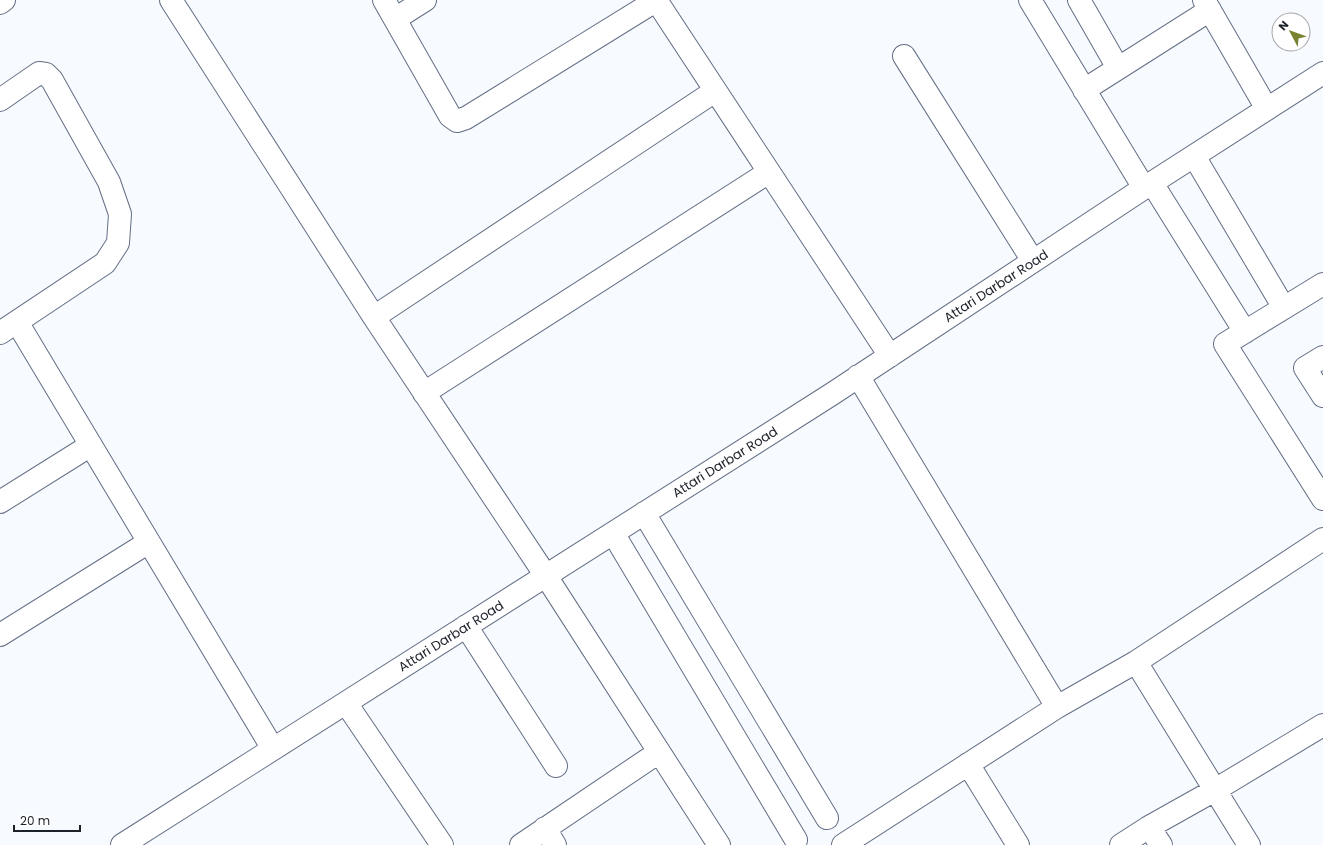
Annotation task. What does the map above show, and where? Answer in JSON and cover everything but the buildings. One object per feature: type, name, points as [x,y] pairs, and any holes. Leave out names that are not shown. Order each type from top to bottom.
[{"type":"street","points":[[0,3],[4,0]]},
{"type":"street","points":[[171,0],[374,317],[546,576],[720,845]]},
{"type":"street","points":[[384,0],[450,116],[457,121],[466,118],[656,0],[890,356]]},
{"type":"street","points":[[395,19],[425,0]]},
{"type":"street","points":[[1030,0],[1084,90],[1245,332]]},
{"type":"street","points":[[1079,0],[1118,68]]},
{"type":"street","points":[[1084,90],[1118,68],[1207,5],[1267,110]]},
{"type":"street","points":[[904,56],[1033,261]]},
{"type":"street","points":[[0,100],[39,73],[46,74],[52,80],[109,182],[120,214],[118,243],[105,263],[9,328],[91,445],[273,749]]},
{"type":"street","name":"Attari Darbar Road","points":[[122,845],[890,356],[1033,261],[1323,73]]},
{"type":"street","points":[[374,317],[715,91]]},
{"type":"street","points":[[1194,156],[1284,308]]},
{"type":"street","points":[[424,393],[769,172]]},
{"type":"street","points":[[1323,284],[1224,344],[1323,499]]},
{"type":"street","points":[[1323,356],[1305,368],[1323,396]]},
{"type":"street","points":[[858,376],[1056,707]]},
{"type":"street","points":[[0,502],[91,445]]},
{"type":"street","points":[[644,513],[827,818]]},
{"type":"street","points":[[613,533],[796,840]]},
{"type":"street","points":[[843,845],[1056,707],[1136,662],[1323,539]]},
{"type":"street","points":[[0,635],[149,542]]},
{"type":"street","points":[[466,626],[556,766]]},
{"type":"street","points":[[1136,662],[1249,845]]},
{"type":"street","points":[[346,703],[442,845]]},
{"type":"street","points":[[1121,845],[1323,725]]},
{"type":"street","points":[[521,845],[550,837],[660,752]]},
{"type":"street","points":[[968,764],[1018,845]]},
{"type":"street","points":[[1149,827],[1161,845]]}]
